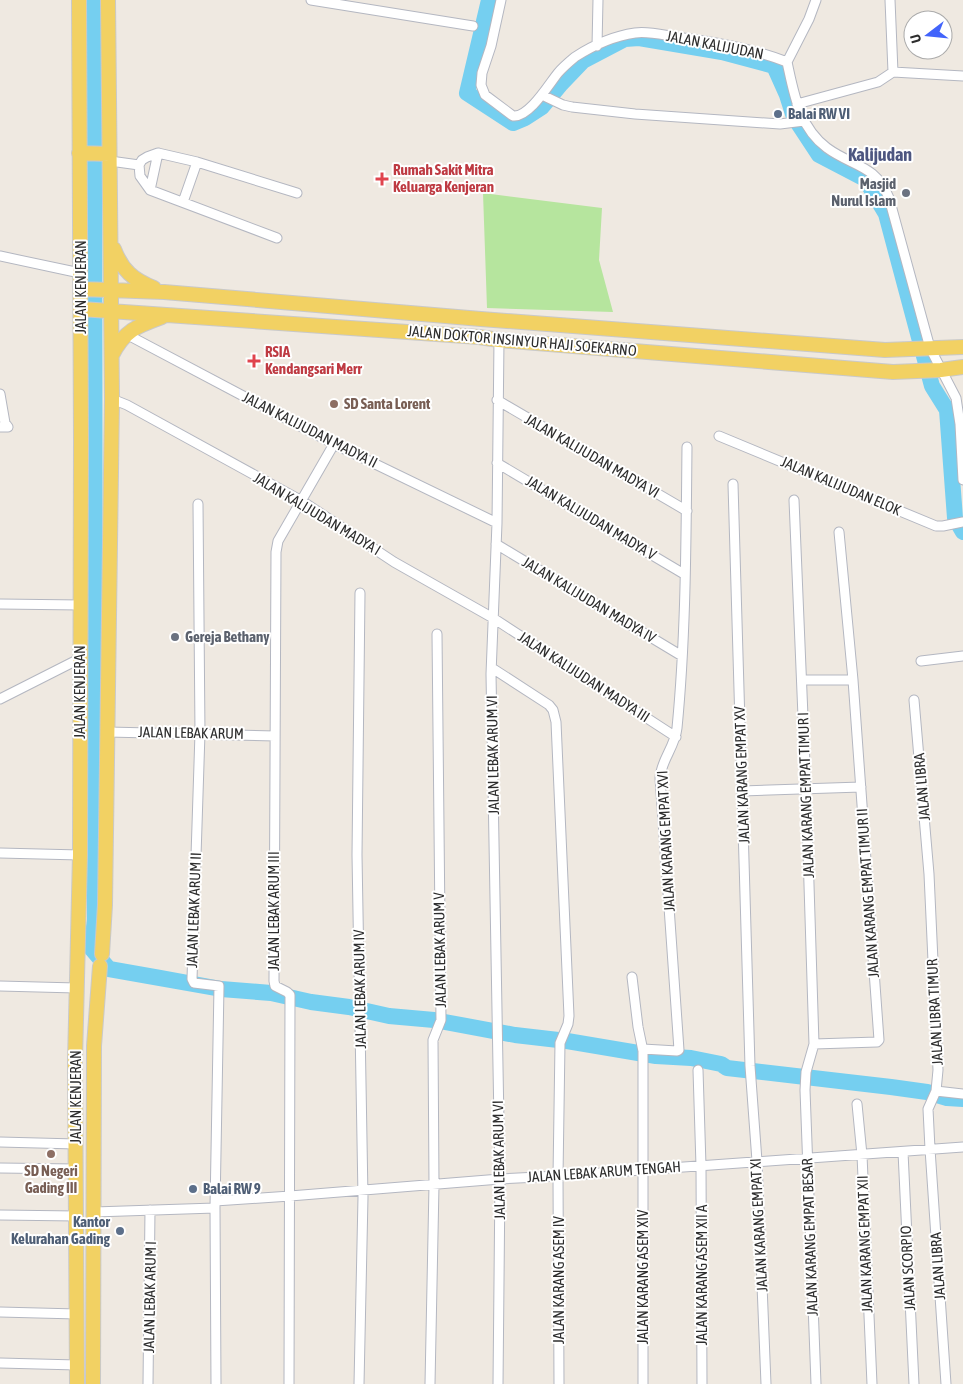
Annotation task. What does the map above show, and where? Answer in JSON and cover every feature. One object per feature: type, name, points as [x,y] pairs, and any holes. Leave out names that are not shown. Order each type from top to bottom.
[{"type":"main road","name":"JALAN KENJERAN","points":[[77,1384],[76,988],[80,855],[83,309],[83,289],[80,273],[83,153],[79,0]]},
{"type":"main road","name":"JALAN KENJERAN","points":[[93,1384],[94,1046],[105,905],[112,399],[112,354],[108,311],[111,241],[108,156],[108,0]]},
{"type":"main road","points":[[83,153],[108,156]]},
{"type":"main road","points":[[111,241],[119,262],[132,278],[164,292]]},
{"type":"main road","name":"JALAN DOKTOR INSINYUR HAJI SOEKARNO","points":[[83,289],[164,292],[885,350],[963,347]]},
{"type":"main road","name":"JALAN DOKTOR INSINYUR HAJI SOEKARNO","points":[[83,309],[478,337],[893,372],[963,367]]},
{"type":"main road","points":[[112,354],[119,342],[133,327],[172,314]]},
{"type":"main road","points":[[478,337],[485,329],[481,319]]},
{"type":"main road","points":[[498,320],[493,327],[494,333],[499,340]]},
{"type":"main road","points":[[77,1268],[86,1269],[94,1267]]},
{"type":"main road","points":[[77,1289],[94,1290]]},
{"type":"street","points":[[311,0],[473,26]]},
{"type":"street","name":"JALAN KALIJUDAN","points":[[501,0],[491,46],[480,79],[485,95],[498,106],[517,117],[546,97],[558,72],[566,64],[577,56],[622,36],[648,33],[709,41],[751,49],[787,62]]},
{"type":"street","points":[[597,46],[598,0]]},
{"type":"street","points":[[798,122],[797,104],[787,62],[809,19],[816,0]]},
{"type":"street","points":[[890,0],[893,72]]},
{"type":"street","points":[[797,104],[878,82],[893,72],[963,76]]},
{"type":"street","points":[[546,97],[563,104],[583,108],[634,114],[743,123],[798,122],[826,147],[874,174],[887,191],[923,348],[959,400],[963,480]]},
{"type":"street","points":[[150,190],[158,153]]},
{"type":"street","points":[[277,238],[150,190],[140,176],[139,165],[142,160],[158,153],[196,162],[297,193]]},
{"type":"street","points":[[108,156],[139,165]]},
{"type":"street","points":[[183,202],[196,162]]},
{"type":"street","points":[[0,256],[80,273]]},
{"type":"street","name":"JALAN KALIJUDAN MADYA II","points":[[126,334],[334,444],[497,523]]},
{"type":"street","points":[[492,668],[497,523],[499,340]]},
{"type":"street","name":"JALAN KALIJUDAN MADYA I","points":[[112,399],[127,405],[302,501],[394,562],[493,618]]},
{"type":"street","name":"JALAN KALIJUDAN MADYA VI","points":[[497,400],[687,511]]},
{"type":"street","points":[[1,401],[4,427]]},
{"type":"street","name":"JALAN KALIJUDAN ELOK","points":[[720,436],[936,526],[962,523]]},
{"type":"street","name":"JALAN LEBAK ARUM III","points":[[289,1384],[290,998],[287,992],[275,986],[274,981],[276,548],[278,541],[334,444]]},
{"type":"street","name":"JALAN KARANG EMPAT XVI","points":[[643,1052],[679,1050],[660,778],[663,763],[676,737],[682,656],[687,511],[687,447]]},
{"type":"street","name":"JALAN KALIJUDAN MADYA V","points":[[497,463],[684,574]]},
{"type":"street","name":"JALAN KARANG EMPAT XV","points":[[733,484],[750,1071]]},
{"type":"street","name":"JALAN KARANG EMPAT TIMUR I","points":[[794,500],[814,1044],[806,1081]]},
{"type":"street","name":"JALAN LEBAK ARUM II","points":[[198,504],[200,733],[192,980],[194,983],[218,985],[219,987],[215,1204],[216,1384]]},
{"type":"street","name":"JALAN KARANG EMPAT TIMUR II","points":[[814,1044],[877,1042],[879,1040],[853,680],[839,532]]},
{"type":"street","name":"JALAN KALIJUDAN MADYA IV","points":[[496,544],[682,656]]},
{"type":"street","name":"JALAN LEBAK ARUM IV","points":[[359,1384],[362,1190],[357,855],[360,594]]},
{"type":"street","points":[[0,604],[81,605]]},
{"type":"street","name":"JALAN KALIJUDAN MADYA III","points":[[493,618],[676,737]]},
{"type":"street","name":"JALAN LEBAK ARUM V","points":[[430,1384],[434,1185],[433,1040],[440,1022],[437,634]]},
{"type":"street","points":[[920,660],[963,656]]},
{"type":"street","points":[[0,699],[81,658]]},
{"type":"street","name":"JALAN LEBAK ARUM VI","points":[[492,668],[500,1178],[498,1384]]},
{"type":"street","name":"JALAN LEBAK ARUM VI","points":[[492,668],[549,705],[556,722],[569,1016],[568,1024],[560,1041],[558,1176]]},
{"type":"street","points":[[802,680],[853,680]]},
{"type":"street","name":"JALAN LIBRA","points":[[914,700],[929,874]]},
{"type":"street","name":"JALAN LEBAK ARUM","points":[[108,732],[275,736]]},
{"type":"street","points":[[742,791],[861,787]]},
{"type":"street","points":[[0,853],[80,855]]},
{"type":"street","name":"JALAN LIBRA TIMUR","points":[[929,874],[938,1070],[934,1094],[928,1108],[930,1149]]},
{"type":"street","points":[[632,977],[643,1052],[643,1169]]},
{"type":"street","points":[[0,986],[76,988]]},
{"type":"street","name":"JALAN KARANG ASEM XII A","points":[[698,1070],[701,1166],[702,1384]]},
{"type":"street","name":"JALAN KARANG EMPAT XI","points":[[750,1071],[757,1161],[766,1384]]},
{"type":"street","name":"JALAN KARANG EMPAT BESAR","points":[[806,1081],[807,1158],[816,1384]]},
{"type":"street","points":[[934,1094],[963,1094]]},
{"type":"street","name":"JALAN KARANG EMPAT XII","points":[[857,1104],[862,1155],[872,1384]]},
{"type":"street","points":[[0,1142],[76,1144]]},
{"type":"street","name":"JALAN LEBAK ARUM TENGAH","points":[[94,1212],[150,1210],[500,1178],[558,1176],[963,1147]]},
{"type":"street","name":"JALAN LIBRA","points":[[930,1149],[946,1384]]},
{"type":"street","name":"JALAN SCORPIO","points":[[903,1152],[914,1384]]},
{"type":"street","points":[[0,1168],[76,1169]]},
{"type":"street","name":"JALAN KARANG ASEM XIV","points":[[643,1169],[643,1384]]},
{"type":"street","name":"JALAN KARANG ASEM IV","points":[[558,1176],[559,1384]]},
{"type":"street","name":"JALAN LEBAK ARUM I","points":[[148,1384],[150,1210]]},
{"type":"street","points":[[0,1215],[76,1216]]},
{"type":"street","points":[[0,1312],[77,1314]]},
{"type":"street","points":[[0,1363],[77,1365]]},
{"type":"green space","points":[[483,193],[602,208],[599,260],[613,312],[487,308]]},
{"type":"waterway","points":[[94,0],[95,920],[91,948],[109,969],[221,989],[271,993],[389,1016],[434,1020],[515,1035],[567,1041],[656,1056],[691,1058],[721,1064],[727,1068],[891,1087],[927,1092],[947,1098],[963,1099]]},
{"type":"waterway","points":[[489,0],[467,93],[513,123],[542,107],[583,61],[625,39],[639,38],[722,52],[774,66],[787,95],[794,117],[819,155],[865,179],[886,214],[932,386],[947,410],[955,518],[963,532]]},
{"type":"place","name":"Balai RW VI","points":[[778,114]]},
{"type":"place","name":"Rumah Sakit Mitra Keluarga Kenjeran","points":[[382,179]]},
{"type":"place","name":"Masjid Nurul Islam","points":[[906,193]]},
{"type":"place","name":"RSIA Kendangsari Merr","points":[[254,361]]},
{"type":"place","name":"SD Santa Lorent","points":[[334,404]]},
{"type":"place","name":"Gereja Bethany","points":[[175,637]]},
{"type":"place","name":"SD Negeri Gading III","points":[[51,1154]]},
{"type":"place","name":"Balai RW 9","points":[[193,1189]]},
{"type":"place","name":"Kantor Kelurahan Gading","points":[[120,1231]]},
{"type":"district","name":"Kalijudan","points":[[880,155]]}]
